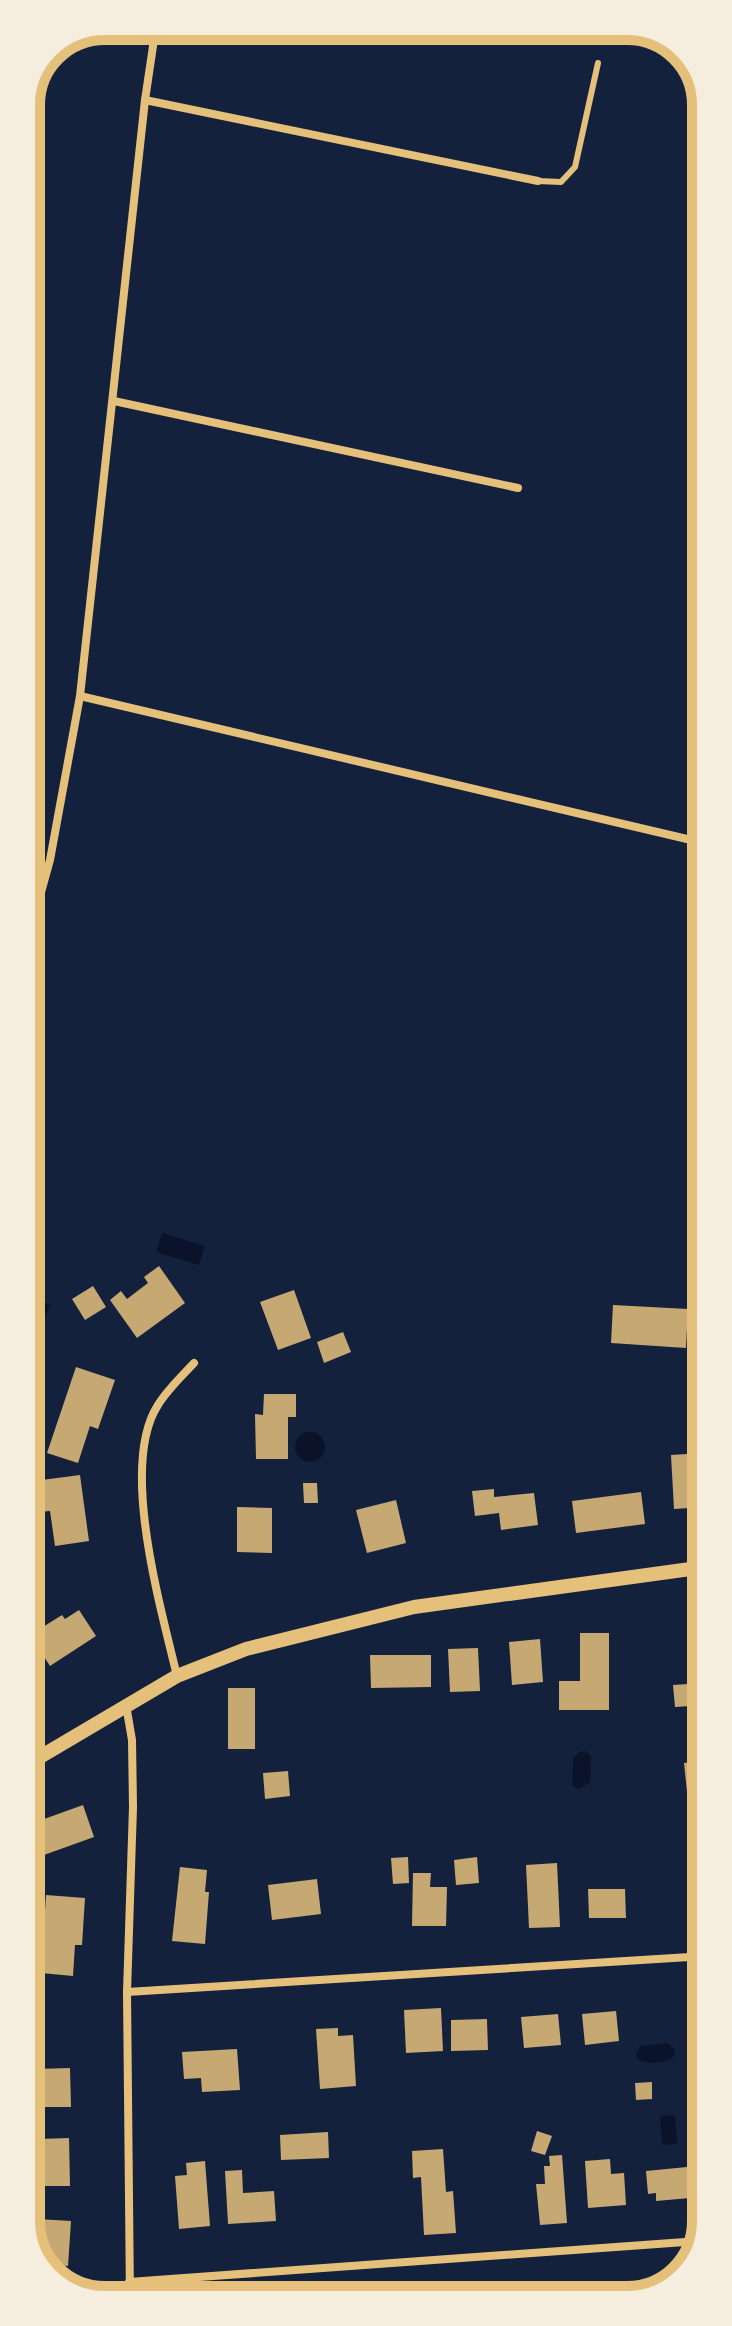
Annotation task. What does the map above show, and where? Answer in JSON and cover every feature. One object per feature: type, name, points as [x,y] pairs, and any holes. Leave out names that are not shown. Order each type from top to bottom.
[{"type":"street","points":[[40,896],[50,860],[80,696],[154,40]]},
{"type":"street","points":[[145,100],[538,181]]},
{"type":"street","points":[[114,401],[518,488]]},
{"type":"street","points":[[80,696],[692,840]]},
{"type":"street","points":[[177,1676],[158,1593],[140,1471],[144,1441],[157,1406],[194,1363]]},
{"type":"street","points":[[40,1757],[177,1676],[246,1649],[414,1607],[692,1569]]},
{"type":"street","points":[[126,1705],[132,1740],[133,1793],[127,1992],[129,2286]]},
{"type":"street","points":[[127,1992],[692,1957]]},
{"type":"street","points":[[129,2282],[689,2242]]},
{"type":"lane","points":[[538,181],[561,182],[575,167],[598,63]]},
{"type":"water","points":[[162,1233],[205,1246],[199,1265],[156,1252]]},
{"type":"water","points":[[40,1301],[50,1305],[40,1331]]},
{"type":"water","points":[[310,1432],[321,1436],[325,1447],[321,1458],[310,1462],[299,1458],[295,1447],[299,1436]]},
{"type":"water","points":[[586,1751],[591,1756],[590,1782],[579,1789],[572,1786],[573,1759],[579,1752]]},
{"type":"water","points":[[667,2043],[675,2049],[671,2059],[657,2062],[638,2060],[636,2054],[640,2046]]},
{"type":"water","points":[[675,2115],[677,2144],[662,2145],[660,2116]]},
{"type":"building","points":[[159,1266],[185,1303],[137,1338],[110,1300],[121,1291],[127,1299],[148,1283],[144,1277]]},
{"type":"building","points":[[93,1286],[106,1307],[85,1320],[72,1299]]},
{"type":"building","points":[[294,1290],[311,1338],[278,1350],[260,1302]]},
{"type":"building","points":[[613,1305],[688,1309],[686,1348],[611,1343]]},
{"type":"building","points":[[343,1332],[351,1352],[324,1363],[317,1342]]},
{"type":"building","points":[[76,1367],[115,1380],[98,1429],[90,1426],[78,1463],[47,1453]]},
{"type":"building","points":[[264,1394],[296,1394],[296,1417],[288,1417],[288,1459],[256,1459],[255,1414],[263,1415]]},
{"type":"building","points":[[692,1454],[692,1508],[674,1509],[671,1455]]},
{"type":"building","points":[[80,1475],[89,1541],[55,1546],[50,1511],[40,1512],[40,1480]]},
{"type":"building","points":[[303,1483],[317,1483],[318,1503],[304,1503]]},
{"type":"building","points":[[494,1489],[494,1497],[534,1493],[538,1525],[501,1530],[499,1513],[475,1516],[472,1491]]},
{"type":"building","points":[[641,1492],[645,1524],[576,1533],[572,1501]]},
{"type":"building","points":[[396,1500],[406,1543],[367,1553],[356,1510]]},
{"type":"building","points":[[237,1507],[272,1508],[272,1553],[237,1552]]},
{"type":"building","points":[[79,1610],[96,1636],[50,1666],[40,1650],[40,1629],[62,1615],[65,1619]]},
{"type":"building","points":[[687,1627],[692,1627],[692,1681],[691,1681]]},
{"type":"building","points":[[580,1633],[609,1633],[609,1710],[559,1710],[559,1681],[580,1681]]},
{"type":"building","points":[[540,1639],[543,1682],[512,1685],[509,1642]]},
{"type":"building","points":[[478,1648],[480,1691],[450,1692],[448,1649]]},
{"type":"building","points":[[370,1655],[431,1655],[431,1687],[371,1688]]},
{"type":"building","points":[[688,1684],[690,1706],[675,1707],[673,1685]]},
{"type":"building","points":[[228,1688],[255,1688],[255,1749],[228,1749]]},
{"type":"building","points":[[692,1762],[692,1801],[688,1801],[684,1763]]},
{"type":"building","points":[[288,1771],[290,1796],[265,1799],[263,1773]]},
{"type":"building","points":[[83,1805],[94,1837],[44,1855],[40,1843],[40,1820]]},
{"type":"building","points":[[408,1857],[409,1883],[393,1884],[391,1858]]},
{"type":"building","points":[[477,1857],[479,1883],[456,1885],[454,1860]]},
{"type":"building","points":[[557,1863],[560,1927],[529,1928],[526,1865]]},
{"type":"building","points":[[180,1867],[207,1870],[205,1892],[209,1892],[205,1944],[172,1941]]},
{"type":"building","points":[[413,1873],[431,1873],[430,1887],[447,1887],[446,1926],[412,1926]]},
{"type":"building","points":[[317,1879],[321,1914],[272,1920],[268,1885]]},
{"type":"building","points":[[588,1889],[625,1889],[626,1918],[589,1918]]},
{"type":"building","points":[[46,1895],[85,1898],[82,1945],[75,1945],[73,1976],[41,1973]]},
{"type":"building","points":[[441,2008],[443,2051],[406,2053],[404,2010]]},
{"type":"building","points":[[616,2011],[619,2041],[585,2045],[582,2014]]},
{"type":"building","points":[[558,2014],[561,2045],[524,2048],[521,2017]]},
{"type":"building","points":[[487,2019],[488,2050],[451,2051],[451,2020]]},
{"type":"building","points":[[338,2028],[338,2036],[353,2035],[356,2086],[320,2089],[316,2029]]},
{"type":"building","points":[[237,2049],[240,2090],[202,2092],[201,2078],[184,2079],[182,2052]]},
{"type":"building","points":[[70,2068],[71,2107],[40,2107],[40,2069]]},
{"type":"building","points":[[652,2082],[652,2099],[636,2100],[635,2083]]},
{"type":"building","points":[[537,2131],[552,2136],[545,2155],[531,2151]]},
{"type":"building","points":[[328,2132],[329,2158],[281,2160],[280,2135]]},
{"type":"building","points":[[69,2138],[70,2186],[40,2186],[40,2139]]},
{"type":"building","points":[[443,2149],[446,2192],[453,2191],[456,2233],[424,2235],[421,2177],[413,2178],[412,2151]]},
{"type":"building","points":[[562,2155],[567,2223],[540,2225],[536,2184],[545,2184],[544,2166],[550,2166],[549,2156]]},
{"type":"building","points":[[610,2159],[611,2174],[624,2173],[626,2205],[588,2208],[585,2161]]},
{"type":"building","points":[[205,2161],[210,2226],[179,2229],[175,2176],[187,2175],[186,2163]]},
{"type":"building","points":[[687,2167],[690,2198],[656,2201],[656,2193],[648,2194],[646,2171]]},
{"type":"building","points":[[242,2170],[243,2193],[274,2191],[276,2221],[228,2224],[225,2171]]},
{"type":"building","points":[[40,2219],[71,2221],[68,2266],[57,2265],[51,2257],[42,2238]]}]
